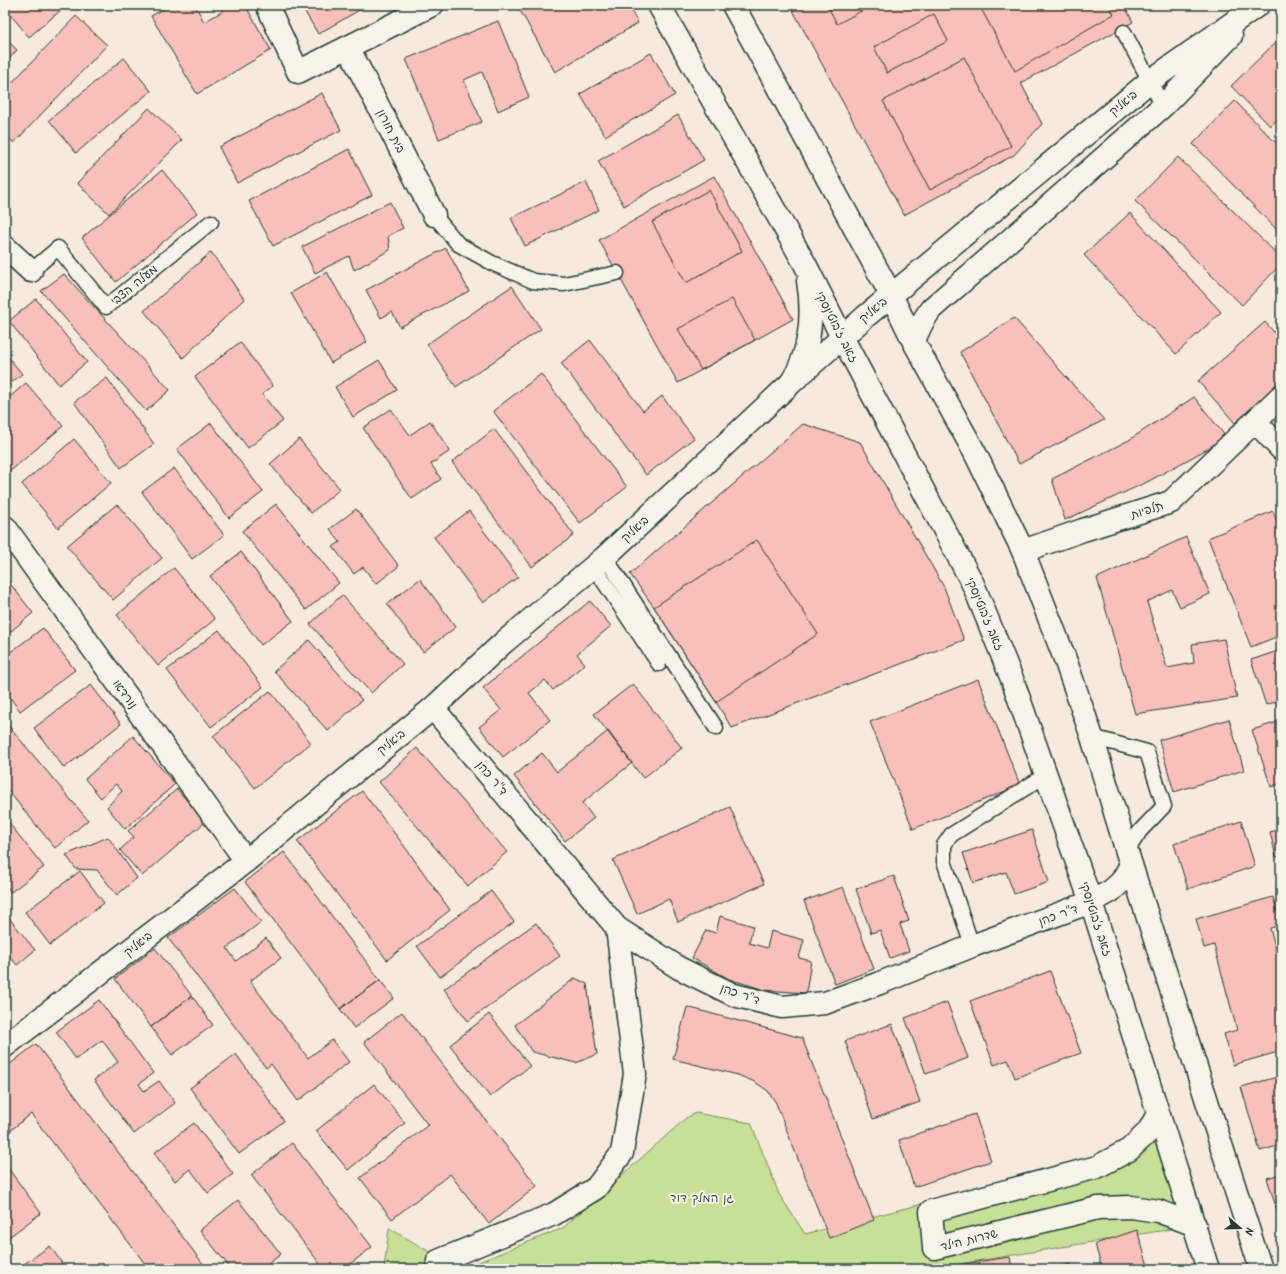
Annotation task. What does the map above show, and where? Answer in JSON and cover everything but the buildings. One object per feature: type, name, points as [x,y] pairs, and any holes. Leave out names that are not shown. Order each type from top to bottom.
[{"type":"street","points":[[268,5],[298,72],[432,5]]},
{"type":"street","name":"זאב ז'בוטינסקי","points":[[659,5],[805,264],[973,584],[1012,679],[1091,902],[1208,1269]]},
{"type":"street","points":[[733,5],[975,453],[1023,551],[1065,659],[1092,737],[1129,858],[1261,1269]]},
{"type":"street","name":"ביאליק","points":[[5,1046],[246,861],[433,708],[503,643],[599,562],[791,383],[891,295],[1150,82],[1258,5]]},
{"type":"street","points":[[914,342],[919,327],[931,309],[1163,106],[1262,5]]},
{"type":"street","name":"בית חורון","points":[[348,47],[434,214]]},
{"type":"street","points":[[5,247],[31,271]]},
{"type":"street","points":[[791,383],[797,374],[803,358],[811,322],[810,288],[805,264]]},
{"type":"street","name":"תלפיות","points":[[1023,551],[1171,502],[1281,396]]},
{"type":"street","points":[[1255,421],[1281,449]]},
{"type":"street","name":"נורדאו","points":[[5,526],[246,861]]},
{"type":"street","name":"ד\"ר כהן","points":[[433,708],[616,928],[679,968],[734,995],[782,1007],[825,1004],[972,946],[1091,902],[1111,891],[1121,882],[1129,858]]},
{"type":"street","points":[[438,1260],[554,1214],[596,1188],[622,1153],[635,1074],[616,928]]},
{"type":"street","name":"שדרות הילד","points":[[1158,1114],[1148,1132],[1130,1150],[1097,1167],[931,1210],[934,1248],[1098,1208],[1131,1206],[1158,1211],[1195,1226]]},
{"type":"lane","points":[[1124,32],[1163,106]]},
{"type":"lane","points":[[434,214],[458,244],[492,263],[533,281],[564,284],[617,273]]},
{"type":"lane","name":"מעלה הצבי","points":[[31,271],[58,248],[106,307],[211,222]]},
{"type":"lane","points":[[599,562],[659,664]]},
{"type":"lane","points":[[599,562],[716,728]]},
{"type":"lane","points":[[1092,737],[1147,752],[1162,799],[1164,806],[1140,831],[1129,858]]},
{"type":"lane","points":[[972,946],[944,861],[944,846],[951,835],[1046,775]]},
{"type":"green space","name":"גן המלך דוד","points":[[696,1113],[751,1123],[779,1194],[805,1234],[1156,1144],[1184,1227],[928,1269],[461,1269],[563,1228],[686,1118]]},
{"type":"green space","points":[[389,1228],[459,1269],[384,1269]]}]
